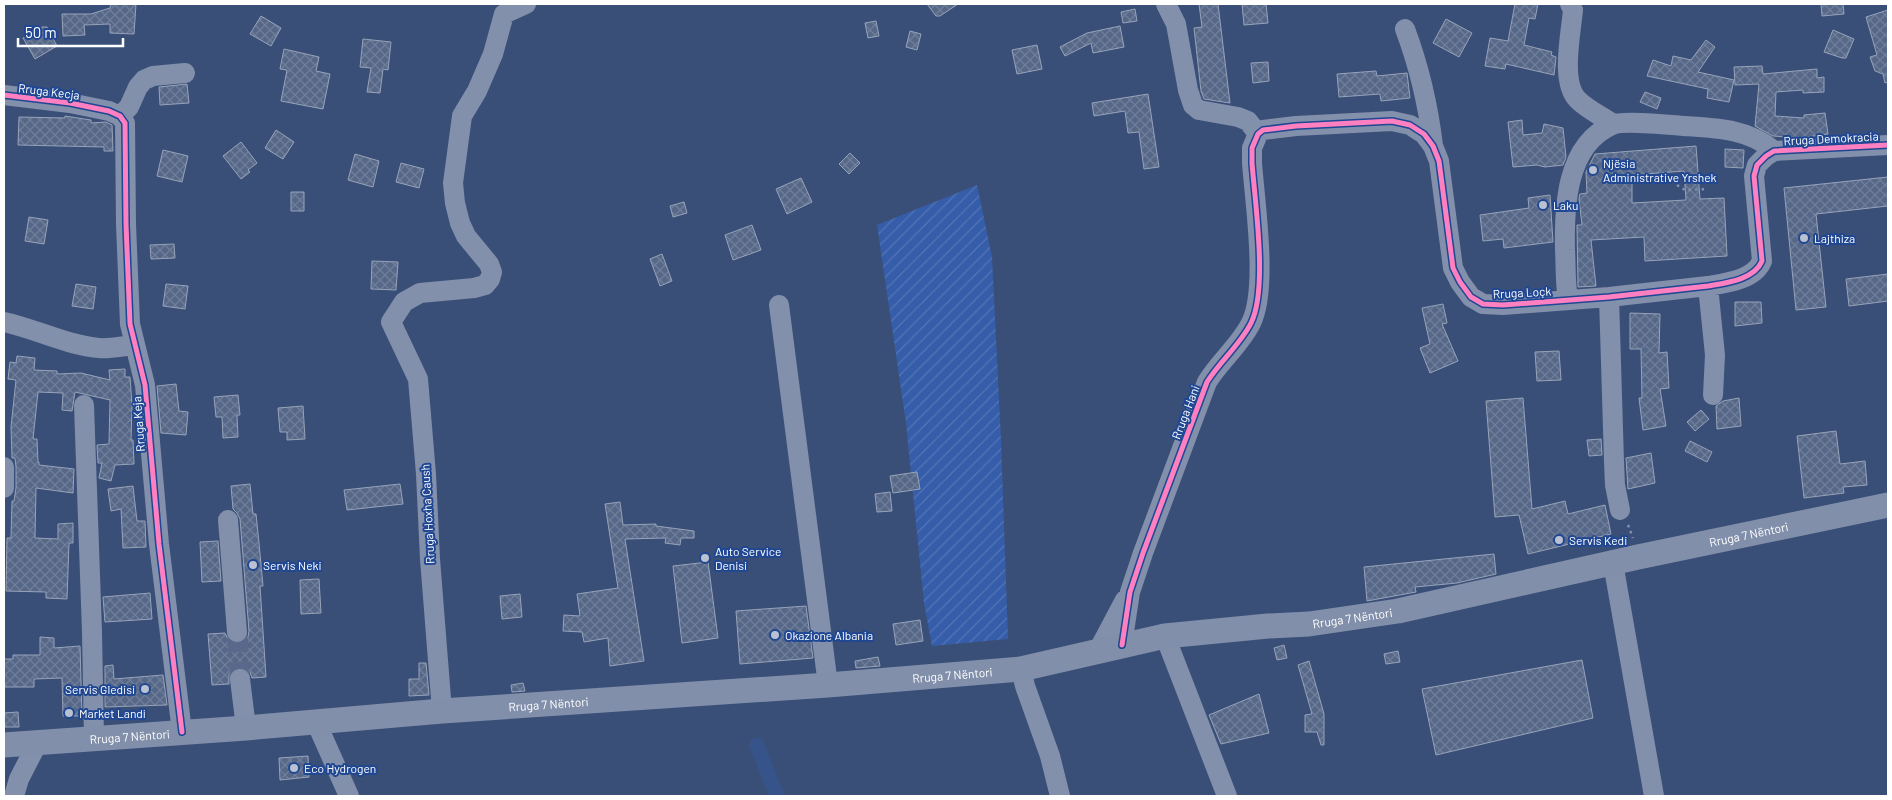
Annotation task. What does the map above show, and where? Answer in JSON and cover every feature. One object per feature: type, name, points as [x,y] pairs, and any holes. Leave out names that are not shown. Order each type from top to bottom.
[{"type":"main road","name":"Rruga 7 Nëntori","points":[[4,744],[246,728],[1021,669],[1165,636],[1343,620],[1398,611],[1638,557],[1888,505]]},
{"type":"street","name":"Rruga Hoxha Caush","points":[[442,712],[418,379],[391,322],[404,302],[420,293],[474,288],[485,285],[490,279],[492,272],[489,264],[466,236],[460,223],[453,183],[462,116],[477,91],[493,54],[504,14],[526,4]]},
{"type":"street","points":[[1166,4],[1176,24],[1188,90],[1193,104],[1199,110],[1238,117],[1248,121],[1258,134]]},
{"type":"street","points":[[1568,299],[1565,231],[1566,205],[1571,176],[1584,147],[1601,131],[1614,124],[1577,100],[1571,87],[1568,75],[1569,6]]},
{"type":"street","points":[[1405,29],[1418,65],[1428,107],[1433,146]]},
{"type":"street","points":[[120,116],[129,107],[138,87],[144,80],[153,76],[185,73]]},
{"type":"street","name":"Rruga Kecja","points":[[4,95],[70,103],[109,111],[120,116]]},
{"type":"street","name":"Rruga Keja","points":[[120,116],[125,123],[130,324],[146,385],[158,534],[182,732]]},
{"type":"street","name":"Rruga Loçk","points":[[1258,134],[1269,128],[1392,121],[1410,125],[1424,134],[1433,146],[1439,161],[1453,268],[1471,297],[1483,304],[1503,305],[1609,297],[1708,286],[1737,280],[1750,274],[1759,268],[1762,261],[1754,176],[1757,165],[1774,151]]},
{"type":"street","name":"Rruga Demokracia","points":[[1614,124],[1720,128],[1760,140],[1774,151],[1888,145]]},
{"type":"street","name":"Rruga Hani","points":[[1122,645],[1130,592],[1207,382],[1215,369],[1241,338],[1251,323],[1256,310],[1259,279],[1252,148],[1258,134]]},
{"type":"street","points":[[1708,286],[1715,355],[1713,394]]},
{"type":"street","points":[[1609,297],[1614,470],[1620,510]]},
{"type":"street","points":[[779,305],[828,685]]},
{"type":"street","points":[[4,322],[24,326],[77,344],[112,348],[134,345]]},
{"type":"street","points":[[84,405],[94,738]]},
{"type":"street","points":[[4,468],[4,488]]},
{"type":"street","points":[[228,520],[237,632]]},
{"type":"street","points":[[1613,563],[1654,796]]},
{"type":"street","name":"Rruga Hani","points":[[1098,650],[1130,592]]},
{"type":"street","points":[[1165,636],[1227,796]]},
{"type":"street","points":[[1021,669],[1025,686],[1050,756],[1060,796]]},
{"type":"street","points":[[240,679],[246,728]]},
{"type":"street","points":[[316,722],[349,796]]},
{"type":"street","points":[[14,796],[19,779],[38,742]]},
{"type":"path","points":[[1676,184],[1685,190],[1707,189]]},
{"type":"path","points":[[1620,510],[1631,532],[1638,557]]},
{"type":"shaded area","points":[[977,185],[992,257],[1008,639],[932,646],[924,603],[906,423],[877,225]]},
{"type":"building","points":[[111,4],[136,4],[134,34],[110,33],[110,24],[84,25],[85,35],[63,36],[62,14],[91,14],[110,8]]},
{"type":"building","points":[[927,4],[958,4],[940,16],[936,16]]},
{"type":"building","points":[[1199,4],[1218,4],[1230,103],[1204,99],[1201,91],[1194,28],[1202,27]]},
{"type":"building","points":[[1242,4],[1266,4],[1268,23],[1244,25]]},
{"type":"building","points":[[1515,4],[1538,4],[1535,19],[1529,18],[1524,45],[1552,52],[1551,55],[1556,57],[1554,75],[1506,64],[1505,69],[1485,66],[1490,38],[1508,41]]},
{"type":"building","points":[[1821,4],[1843,4],[1844,14],[1822,16]]},
{"type":"building","points":[[1135,9],[1137,21],[1123,23],[1121,12]]},
{"type":"building","points":[[1888,10],[1888,82],[1885,83],[1883,74],[1875,71],[1870,57],[1877,55],[1866,17]]},
{"type":"building","points":[[261,16],[281,28],[271,46],[250,34]]},
{"type":"building","points":[[1446,19],[1472,33],[1459,57],[1433,43]]},
{"type":"building","points":[[876,21],[879,36],[868,38],[865,23]]},
{"type":"building","points":[[1120,26],[1124,47],[1093,53],[1091,43],[1065,56],[1060,47],[1087,33]]},
{"type":"building","points":[[42,27],[47,27],[57,46],[35,59],[23,38]]},
{"type":"building","points":[[1833,30],[1854,39],[1846,58],[1824,52]]},
{"type":"building","points":[[910,31],[921,34],[917,50],[906,47]]},
{"type":"building","points":[[363,39],[391,42],[388,70],[383,69],[380,93],[367,92],[371,68],[360,67]]},
{"type":"building","points":[[1706,40],[1715,47],[1698,72],[1734,80],[1729,102],[1707,98],[1708,89],[1647,76],[1653,60],[1671,66],[1673,56],[1691,60]]},
{"type":"building","points":[[1037,45],[1042,69],[1017,74],[1012,50]]},
{"type":"building","points":[[284,49],[319,57],[316,71],[330,74],[323,109],[281,101],[287,70],[280,69]]},
{"type":"building","points":[[1268,62],[1269,81],[1253,83],[1251,63]]},
{"type":"building","points":[[1762,66],[1763,74],[1817,69],[1817,78],[1824,77],[1824,92],[1803,93],[1803,90],[1776,92],[1775,116],[1804,118],[1804,115],[1825,113],[1828,134],[1799,138],[1773,136],[1755,126],[1759,84],[1735,85],[1734,67]]},
{"type":"building","points":[[1376,71],[1377,76],[1407,73],[1410,98],[1381,101],[1380,94],[1339,97],[1337,74]]},
{"type":"building","points":[[187,84],[189,103],[160,105],[159,87]]},
{"type":"building","points":[[1645,92],[1661,98],[1657,109],[1640,102]]},
{"type":"building","points":[[1148,94],[1159,167],[1144,169],[1139,132],[1128,133],[1125,111],[1094,116],[1092,103]]},
{"type":"building","points":[[65,116],[91,120],[91,123],[106,122],[112,125],[113,151],[104,151],[104,147],[18,145],[19,117],[65,118]]},
{"type":"building","points":[[1522,120],[1523,135],[1542,133],[1544,124],[1563,128],[1566,157],[1563,165],[1513,167],[1508,122]]},
{"type":"building","points":[[276,130],[294,142],[283,159],[265,148]]},
{"type":"building","points":[[241,142],[257,163],[241,179],[223,156]]},
{"type":"building","points":[[1696,146],[1700,199],[1724,198],[1727,256],[1645,261],[1644,237],[1591,240],[1596,286],[1578,287],[1577,225],[1582,225],[1579,199],[1580,194],[1587,193],[1586,172],[1595,154]],"holes":[[[1684,171],[1686,200],[1632,203],[1632,175]]]},
{"type":"building","points":[[1725,149],[1744,150],[1743,168],[1725,167]]},
{"type":"building","points":[[163,150],[188,156],[182,182],[157,176]]},
{"type":"building","points":[[850,153],[860,163],[849,174],[839,164]]},
{"type":"building","points":[[355,154],[379,161],[373,187],[348,180]]},
{"type":"building","points":[[401,163],[424,169],[419,188],[396,182]]},
{"type":"building","name":"Lajthiza","points":[[1888,177],[1888,206],[1816,214],[1826,307],[1796,310],[1784,188]]},
{"type":"building","points":[[801,178],[812,202],[787,214],[776,189]]},
{"type":"building","points":[[291,192],[304,192],[304,211],[291,211]]},
{"type":"building","points":[[1550,195],[1553,242],[1504,248],[1503,239],[1483,241],[1480,215],[1529,208],[1528,198]]},
{"type":"building","points":[[684,202],[687,213],[673,217],[670,206]]},
{"type":"building","points":[[29,217],[48,220],[44,244],[25,241]]},
{"type":"building","points":[[752,225],[761,250],[733,260],[725,235]]},
{"type":"building","points":[[174,244],[175,258],[151,259],[150,245]]},
{"type":"building","points":[[662,254],[672,281],[660,286],[650,259]]},
{"type":"building","points":[[372,261],[398,262],[396,290],[371,289]]},
{"type":"building","points":[[1888,274],[1888,301],[1849,306],[1846,279]]},
{"type":"building","points":[[76,284],[96,287],[93,309],[72,306]]},
{"type":"building","points":[[166,284],[188,286],[185,309],[163,306]]},
{"type":"building","points":[[1735,302],[1761,302],[1762,323],[1735,326]]},
{"type":"building","points":[[1443,304],[1447,323],[1442,324],[1458,361],[1430,373],[1420,348],[1430,344],[1422,308]]},
{"type":"building","points":[[1630,313],[1660,314],[1659,353],[1667,352],[1669,388],[1660,389],[1666,426],[1643,430],[1639,398],[1642,398],[1641,349],[1630,349]]},
{"type":"building","points":[[1559,351],[1561,380],[1537,381],[1535,352]]},
{"type":"building","points":[[17,356],[35,358],[34,370],[57,371],[57,374],[81,373],[110,380],[109,370],[125,369],[125,377],[130,377],[132,405],[131,440],[133,440],[134,464],[115,465],[111,481],[99,478],[102,463],[98,463],[97,445],[109,444],[110,400],[75,392],[72,411],[62,410],[63,393],[38,392],[33,439],[37,439],[39,465],[74,469],[73,493],[36,488],[35,538],[58,539],[58,524],[73,523],[73,543],[69,543],[67,599],[46,598],[46,592],[6,591],[7,538],[11,538],[12,501],[14,501],[16,488],[16,467],[15,458],[12,458],[11,427],[16,380],[8,379],[10,362],[16,363]]},
{"type":"building","points":[[176,384],[179,411],[188,412],[186,435],[161,433],[157,386]]},
{"type":"building","points":[[238,395],[240,415],[237,415],[238,437],[223,438],[222,417],[216,417],[214,397]]},
{"type":"building","points":[[1523,398],[1532,509],[1565,501],[1568,514],[1605,505],[1611,534],[1528,554],[1519,515],[1495,517],[1486,401]]},
{"type":"building","points":[[1739,398],[1741,426],[1717,429],[1716,406],[1723,401]]},
{"type":"building","points":[[303,406],[305,439],[287,440],[287,432],[280,432],[278,408]]},
{"type":"building","points":[[1701,410],[1709,419],[1695,431],[1687,422]]},
{"type":"building","points":[[1836,431],[1840,464],[1865,461],[1867,485],[1843,487],[1844,493],[1804,498],[1797,436]]},
{"type":"building","points":[[1601,439],[1602,455],[1589,456],[1587,440]]},
{"type":"building","points":[[1690,441],[1712,452],[1707,462],[1685,451]]},
{"type":"building","points":[[1651,453],[1655,483],[1628,489],[1626,458]]},
{"type":"building","points":[[917,472],[920,489],[893,493],[890,476]]},
{"type":"building","points":[[250,484],[253,514],[256,514],[263,586],[260,586],[266,677],[252,678],[250,672],[245,668],[238,667],[229,674],[229,684],[212,685],[208,634],[225,633],[228,639],[237,644],[243,642],[248,637],[240,519],[233,509],[231,486]]},
{"type":"building","points":[[400,484],[403,504],[347,510],[344,490]]},
{"type":"building","points":[[133,486],[137,521],[145,521],[146,547],[123,548],[121,509],[111,511],[108,489]]},
{"type":"building","points":[[890,492],[892,511],[877,512],[875,494]]},
{"type":"building","points":[[620,502],[623,525],[656,524],[656,526],[694,531],[694,538],[681,538],[680,545],[665,543],[666,538],[625,539],[644,661],[610,666],[608,638],[584,642],[582,632],[563,631],[564,615],[580,616],[577,594],[618,588],[605,504]]},
{"type":"building","points":[[218,541],[221,581],[202,582],[200,542]]},
{"type":"building","points":[[1494,554],[1496,574],[1457,583],[1415,587],[1416,592],[1367,601],[1364,567]]},
{"type":"building","points":[[708,562],[718,638],[682,643],[673,566]]},
{"type":"building","points":[[319,579],[321,613],[301,614],[300,580]]},
{"type":"building","points":[[150,593],[152,619],[105,622],[103,597]]},
{"type":"building","points":[[520,594],[522,617],[502,619],[500,596]]},
{"type":"building","name":"Okazione Albania","points":[[806,606],[813,658],[740,664],[736,611]]},
{"type":"building","points":[[920,620],[923,641],[896,645],[893,624]]},
{"type":"building","points":[[40,637],[54,638],[54,648],[80,646],[82,716],[63,716],[62,678],[34,679],[34,687],[4,687],[4,659],[13,659],[13,655],[40,655]]},
{"type":"building","points":[[1284,645],[1287,658],[1277,660],[1274,648]]},
{"type":"building","points":[[1398,651],[1400,662],[1386,664],[1384,654]]},
{"type":"building","points":[[878,657],[880,666],[856,668],[855,661]]},
{"type":"building","points":[[1582,660],[1593,718],[1436,755],[1422,689]]},
{"type":"building","points":[[1309,661],[1324,714],[1324,745],[1321,745],[1317,732],[1305,732],[1305,715],[1312,714],[1298,665]]},
{"type":"building","points":[[419,663],[426,663],[429,695],[409,696],[409,679],[419,679]]},
{"type":"building","points":[[113,665],[114,679],[163,675],[167,705],[105,707],[105,666]]},
{"type":"building","points":[[523,683],[525,691],[512,692],[511,685]]},
{"type":"building","points":[[1259,694],[1269,733],[1221,744],[1209,715]]},
{"type":"building","points":[[18,712],[19,727],[4,727],[4,713]]},
{"type":"building","name":"Eco Hydrogen","points":[[308,756],[309,777],[280,780],[279,758]]},
{"type":"waterway","points":[[757,745],[777,796]]},
{"type":"tunnel","points":[[237,632],[240,679]]},
{"type":"cycle path","points":[[4,95],[70,103],[109,111],[120,116],[125,123],[126,224],[130,324],[145,385],[159,544],[182,732]]},
{"type":"cycle path","points":[[1122,645],[1130,592],[1207,382],[1246,331],[1256,308],[1260,268],[1252,148],[1258,134],[1263,130],[1296,126],[1392,121],[1410,125],[1424,134],[1433,146],[1439,161],[1453,268],[1471,297],[1483,304],[1503,305],[1609,297],[1708,286],[1739,280],[1753,272],[1762,261],[1754,176],[1757,165],[1766,156],[1774,151],[1888,145]]},
{"type":"place","name":"Njësia Administrative Yrshek","points":[[1593,170]]},
{"type":"place","name":"Laku","points":[[1543,205]]},
{"type":"place","name":"Lajthiza","points":[[1804,238]]},
{"type":"place","name":"Servis Kedi","points":[[1559,540]]},
{"type":"place","name":"Auto Service Denisi","points":[[705,558]]},
{"type":"place","name":"Servis Neki","points":[[253,565]]},
{"type":"place","name":"Okazione Albania","points":[[775,635]]},
{"type":"place","name":"Servis Gledisi","points":[[145,689]]},
{"type":"place","name":"Market Landi","points":[[69,713]]},
{"type":"place","name":"Eco Hydrogen","points":[[294,768]]}]
